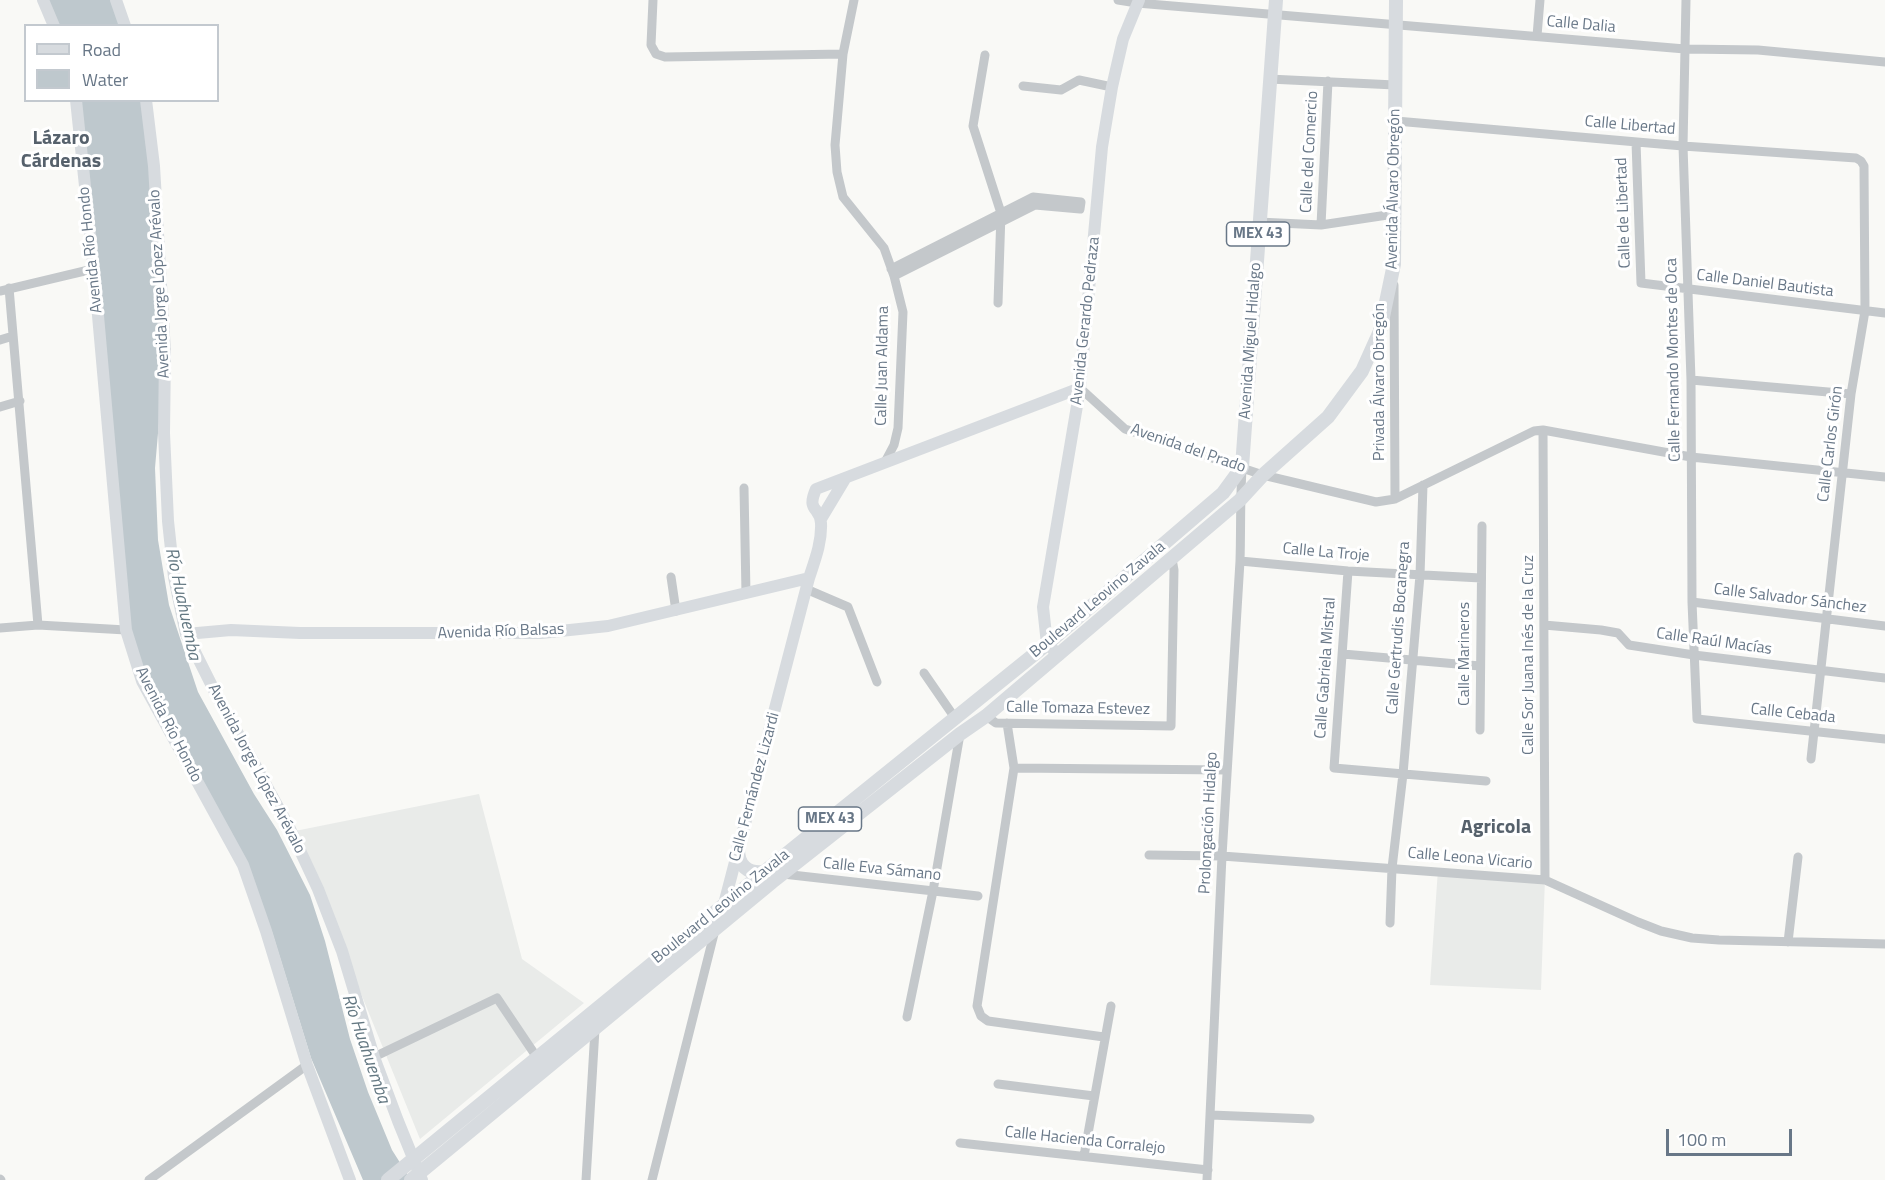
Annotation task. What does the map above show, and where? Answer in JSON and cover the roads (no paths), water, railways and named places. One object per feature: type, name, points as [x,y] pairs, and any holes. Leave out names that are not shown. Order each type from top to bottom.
[{"type":"main road","name":"Avenida Miguel Hidalgo","points":[[1242,467],[1276,0]]},
{"type":"main road","name":"Avenida Álvaro Obregón","points":[[1263,476],[1328,417],[1362,371],[1380,330],[1394,264],[1396,0]]},
{"type":"main road","name":"Boulevard Leovino Zavala","points":[[541,1064],[595,1029],[715,930],[773,876],[955,718],[1148,559],[1223,493],[1242,467]]},
{"type":"main road","name":"Boulevard Leovino Zavala","points":[[388,1180],[415,1172],[724,905],[773,876],[960,734],[986,717],[1240,500],[1263,476]]},
{"type":"main road","points":[[1148,559],[1158,571]]},
{"type":"main road","points":[[738,849],[738,859],[742,866],[755,873],[773,876]]},
{"type":"street","points":[[43,0],[53,24]]},
{"type":"street","points":[[116,0],[124,24]]},
{"type":"street","points":[[653,0],[651,45],[657,54],[665,57],[843,54]]},
{"type":"street","name":"Calle Juan Aldama","points":[[854,0],[843,54],[835,145],[837,172],[843,197],[884,248],[903,312],[898,428],[894,445],[885,462]]},
{"type":"street","name":"Calle Dalia","points":[[1118,0],[1275,16],[1685,49],[1758,50],[1885,62]]},
{"type":"street","points":[[1537,36],[1540,0]]},
{"type":"street","name":"Calle Fernando Montes de Oca","points":[[1686,0],[1683,146],[1690,380],[1692,602],[1697,719]]},
{"type":"street","name":"Avenida Gerardo Pedraza","points":[[1047,644],[1043,607],[1080,388],[1102,147],[1123,39],[1138,2]]},
{"type":"street","points":[[985,55],[974,126],[1000,218],[998,303]]},
{"type":"street","points":[[1269,79],[1395,85]]},
{"type":"street","points":[[1023,86],[1061,90],[1079,80],[1112,87]]},
{"type":"street","name":"Calle del Comercio","points":[[1321,225],[1328,81]]},
{"type":"street","name":"Avenida Río Hondo","points":[[76,102],[126,630],[142,681],[243,865],[307,1065],[350,1180]]},
{"type":"street","name":"Avenida Jorge López Arévalo","points":[[146,102],[154,166],[165,352],[164,433],[168,521],[174,577],[186,634],[290,829],[318,889],[342,951],[374,1057],[415,1172]]},
{"type":"street","name":"Calle Libertad","points":[[1395,121],[1683,146],[1856,158],[1861,161]]},
{"type":"street","name":"Calle de Libertad","points":[[1636,142],[1641,283]]},
{"type":"street","name":"Calle Carlos Girón","points":[[1811,759],[1851,394],[1865,311],[1864,166],[1861,161]]},
{"type":"street","points":[[893,272],[1000,218],[1033,197],[1081,202],[1080,209],[1035,205],[1000,218]]},
{"type":"street","points":[[1259,222],[1321,225],[1394,214]]},
{"type":"street","name":"Privada Álvaro Obregón","points":[[1394,264],[1395,499]]},
{"type":"street","points":[[38,625],[20,401],[13,336],[4,290],[93,269]]},
{"type":"street","name":"Calle Daniel Bautista","points":[[1641,283],[1885,313]]},
{"type":"street","points":[[0,340],[13,336]]},
{"type":"street","points":[[1690,380],[1851,394]]},
{"type":"street","points":[[845,479],[821,519],[813,509],[811,500],[816,489],[1080,388]]},
{"type":"street","name":"Avenida del Prado","points":[[1080,388],[1125,429],[1263,476],[1376,502],[1395,499],[1534,431],[1543,430]]},
{"type":"street","points":[[0,407],[20,401]]},
{"type":"street","points":[[1543,430],[1691,457],[1885,477]]},
{"type":"street","name":"Calle Sor Juana Inés de la Cruz","points":[[1543,430],[1545,880]]},
{"type":"street","name":"Prolongación Hidalgo","points":[[1208,1175],[1222,856],[1242,520],[1240,500],[1242,467]]},
{"type":"street","name":"Calle Gertrudis Bocanegra","points":[[1390,923],[1392,868],[1404,774],[1420,574],[1423,485]]},
{"type":"street","points":[[744,488],[746,594]]},
{"type":"street","name":"Calle Fernández Lizardi","points":[[652,1180],[715,930],[724,905],[820,542],[821,519]]},
{"type":"street","name":"Calle Marineros","points":[[1480,730],[1482,526]]},
{"type":"street","name":"Calle Tomaza Estevez","points":[[986,717],[996,723],[1170,726],[1174,570],[1172,559]]},
{"type":"street","name":"Calle La Troje","points":[[1240,561],[1348,571],[1481,578]]},
{"type":"street","name":"Calle Gabriela Mistral","points":[[1348,571],[1334,768],[1404,774]]},
{"type":"street","points":[[671,577],[675,611]]},
{"type":"street","points":[[808,583],[848,607],[877,682]]},
{"type":"street","name":"Avenida Río Balsas","points":[[186,634],[231,630],[311,633],[541,633],[608,626],[746,594],[808,583]]},
{"type":"street","name":"Calle Salvador Sánchez","points":[[1692,602],[1885,626]]},
{"type":"street","points":[[0,628],[38,625],[126,630]]},
{"type":"street","name":"Calle Raúl Macías","points":[[1544,625],[1618,633],[1629,645],[1885,678]]},
{"type":"street","points":[[1047,644],[1059,656]]},
{"type":"street","points":[[1343,654],[1480,666]]},
{"type":"street","points":[[924,673],[955,718]]},
{"type":"street","name":"Calle Cebada","points":[[1697,719],[1885,739]]},
{"type":"street","points":[[1007,723],[1014,768],[977,1006],[981,1016],[988,1021],[1104,1037]]},
{"type":"street","points":[[907,1017],[933,891],[960,734]]},
{"type":"street","points":[[1014,768],[1227,770]]},
{"type":"street","points":[[1404,774],[1486,781]]},
{"type":"street","name":"Calle Leona Vicario","points":[[1149,855],[1222,856],[1545,880],[1638,922],[1661,931],[1692,938],[1885,944]]},
{"type":"street","points":[[1788,942],[1798,857]]},
{"type":"street","name":"Calle Eva Sámano","points":[[773,876],[978,896]]},
{"type":"street","points":[[374,1057],[497,998],[541,1064]]},
{"type":"street","points":[[1083,1156],[1111,1006]]},
{"type":"street","points":[[586,1180],[595,1029]]},
{"type":"street","points":[[149,1180],[307,1065]]},
{"type":"street","points":[[998,1084],[1094,1096]]},
{"type":"street","points":[[1211,1115],[1310,1119]]},
{"type":"street","name":"Calle Hacienda Corralejo","points":[[960,1143],[1083,1156],[1208,1175]]},
{"type":"water","points":[[46,0],[115,0],[124,24],[55,24]]},
{"type":"water","name":"Río Huahuemba","points":[[76,102],[145,102],[165,352],[155,468],[158,540],[169,605],[198,692],[254,794],[277,830],[310,895],[325,941],[350,1039],[368,1092],[392,1150],[411,1180],[363,1180],[311,1058],[272,932],[145,680],[129,630]]},
{"type":"district","name":"Lázaro Cárdenas","points":[[61,150]]},
{"type":"district","name":"Agricola","points":[[1496,828]]}]
